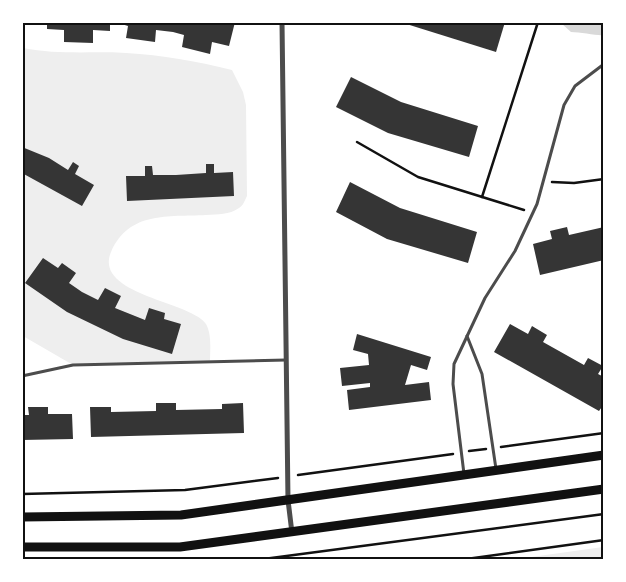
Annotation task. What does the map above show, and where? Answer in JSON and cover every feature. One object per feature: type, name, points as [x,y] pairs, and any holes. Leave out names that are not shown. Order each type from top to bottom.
[{"type":"main road","points":[[22,517],[181,515],[604,455]]},
{"type":"main road","points":[[22,547],[180,547],[604,489]]},
{"type":"street","points":[[282,22],[288,500],[292,533]]},
{"type":"lane","points":[[464,475],[453,384],[454,364],[485,298],[515,251],[533,212],[564,105],[575,86],[604,64]]},
{"type":"lane","points":[[467,336],[482,374],[496,471]]},
{"type":"lane","points":[[22,376],[73,365],[286,360]]},
{"type":"path","points":[[482,198],[538,22]]},
{"type":"path","points":[[357,142],[418,177],[533,212]]},
{"type":"path","points":[[543,181],[574,183],[604,179]]},
{"type":"path","points":[[22,494],[184,490],[604,433]]},
{"type":"path","points":[[256,560],[604,514]]},
{"type":"path","points":[[459,560],[604,540]]},
{"type":"shaded area","points":[[561,23],[603,23],[603,35],[571,32]]},
{"type":"shaded area","points":[[23,48],[49,51],[153,55],[232,70],[243,92],[246,105],[247,196],[243,204],[227,213],[164,217],[139,223],[128,229],[119,239],[111,252],[109,266],[116,278],[129,288],[197,316],[206,324],[210,338],[210,362],[73,365],[23,336]]},
{"type":"shaded area","points":[[603,547],[603,559],[517,559]]},
{"type":"building","points":[[47,22],[110,22],[110,31],[93,30],[93,43],[64,42],[64,30],[47,29]]},
{"type":"building","points":[[115,22],[235,22],[229,46],[212,42],[210,54],[182,47],[184,35],[173,32],[156,30],[155,42],[126,38],[128,26]]},
{"type":"building","points":[[400,22],[505,22],[496,52]]},
{"type":"building","points":[[351,77],[401,102],[478,126],[469,157],[388,133],[336,107]]},
{"type":"building","points":[[22,147],[49,158],[68,170],[73,162],[79,166],[75,174],[94,185],[82,206],[22,173]]},
{"type":"building","points":[[206,164],[214,164],[214,173],[233,172],[234,196],[127,201],[126,176],[145,176],[145,166],[152,166],[153,175],[176,175],[206,173]]},
{"type":"building","points":[[350,182],[400,208],[477,232],[468,263],[387,239],[336,212]]},
{"type":"building","points":[[567,227],[569,235],[604,227],[604,260],[540,275],[533,244],[552,239],[550,231]]},
{"type":"building","points":[[43,258],[58,268],[62,263],[76,273],[69,283],[98,300],[105,288],[121,296],[115,308],[145,320],[149,308],[165,313],[164,319],[181,324],[172,354],[123,339],[67,312],[25,283]]},
{"type":"building","points":[[510,324],[528,334],[532,326],[547,335],[543,342],[584,365],[588,358],[603,366],[598,374],[604,377],[604,404],[599,411],[494,352]]},
{"type":"building","points":[[357,334],[431,357],[427,370],[411,365],[405,385],[429,382],[431,400],[349,410],[347,390],[370,387],[370,383],[342,386],[340,368],[369,365],[368,354],[353,350]]},
{"type":"building","points":[[156,403],[176,403],[176,410],[222,409],[222,404],[243,403],[244,433],[91,437],[90,407],[111,407],[111,412],[156,411]]},
{"type":"building","points":[[28,407],[48,407],[48,414],[72,414],[73,439],[22,440],[22,415],[29,415]]}]
